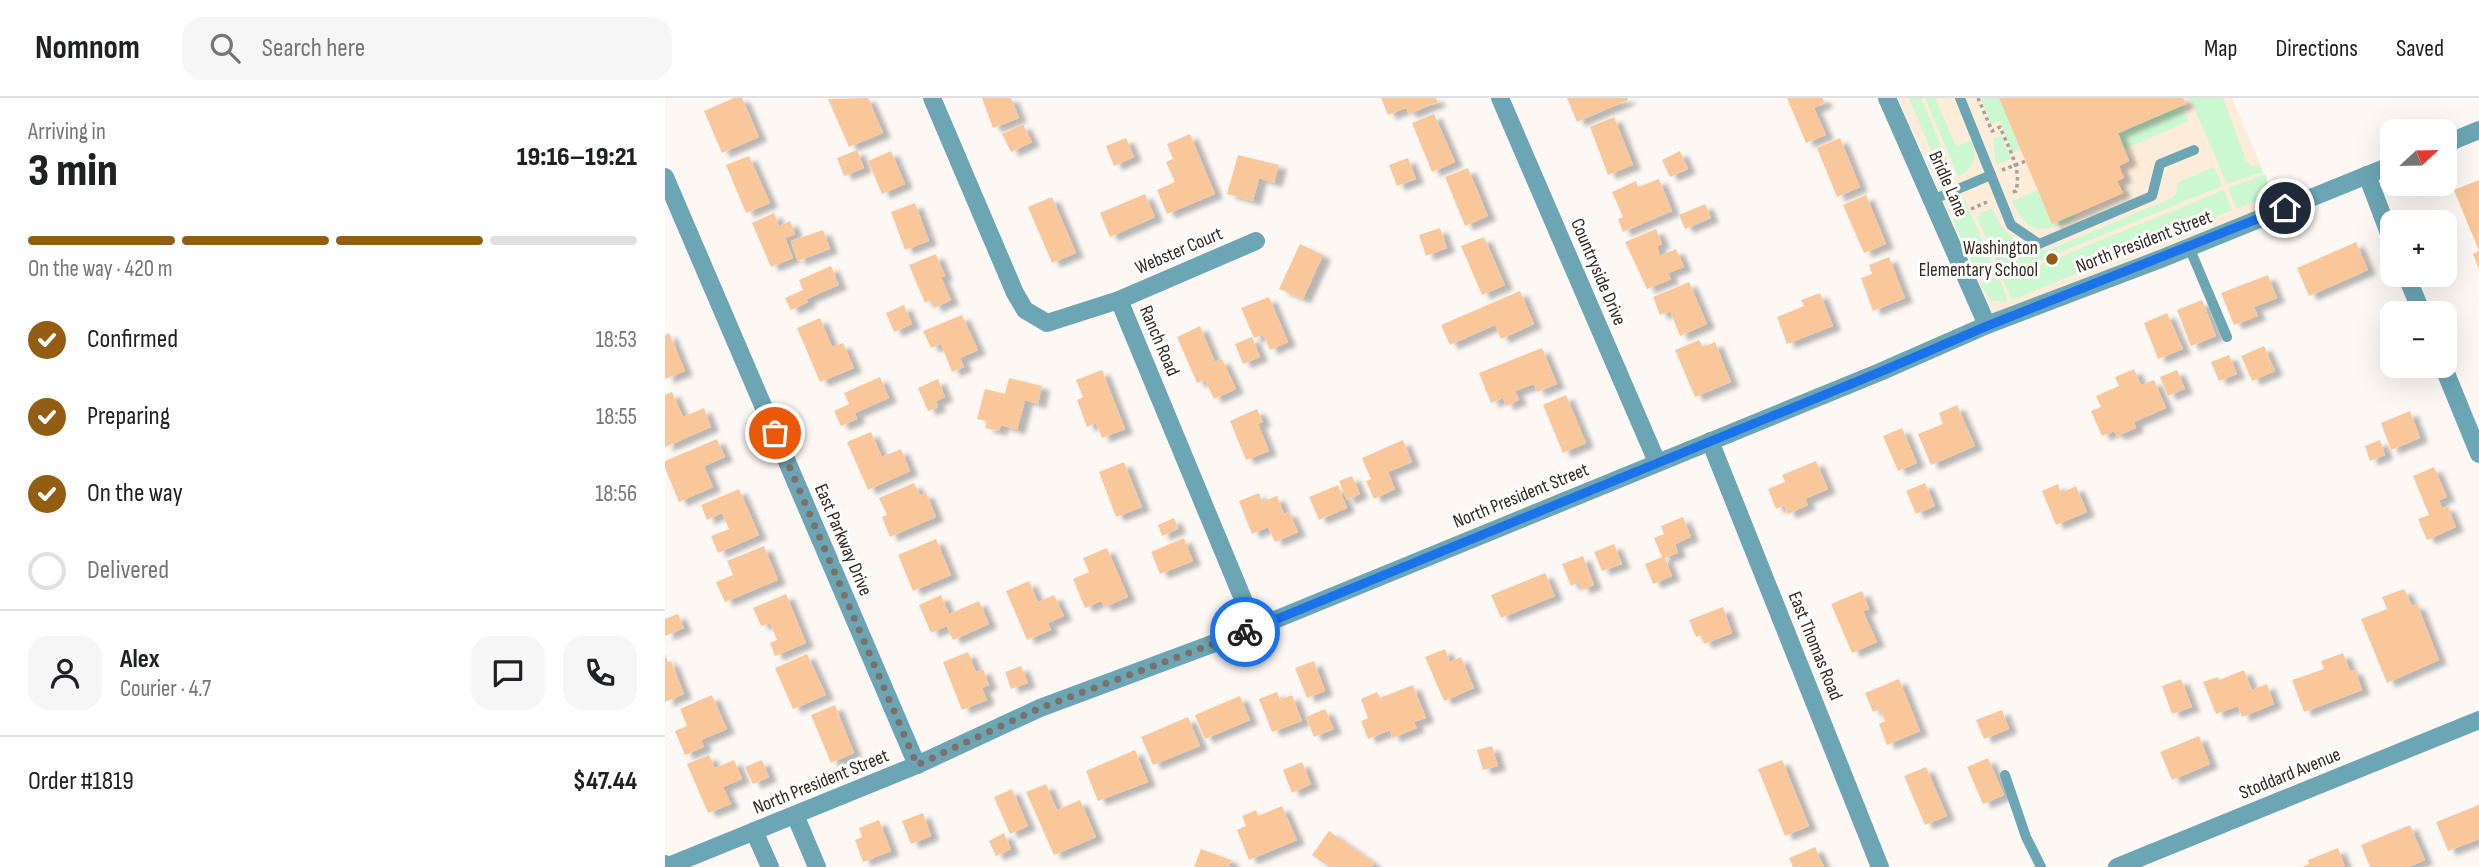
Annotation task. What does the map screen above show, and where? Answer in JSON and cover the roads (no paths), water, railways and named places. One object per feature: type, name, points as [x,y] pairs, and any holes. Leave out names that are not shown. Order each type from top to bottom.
[{"type":"street","name":"Ranch Road","points":[[932,98],[1015,293],[1025,310],[1047,323],[1119,300],[1255,628]]},
{"type":"street","name":"Countryside Drive","points":[[1500,98],[1657,462]]},
{"type":"street","name":"Bridle Lane","points":[[1887,98],[1987,326]]},
{"type":"street","points":[[2457,139],[2479,130]]},
{"type":"street","name":"North President Street","points":[[666,865],[917,765],[1040,708],[1255,628],[1987,326],[2380,170]]},
{"type":"street","points":[[2367,175],[2380,210]]},
{"type":"street","name":"East Parkway Drive","points":[[665,177],[917,765]]},
{"type":"street","name":"Webster Court","points":[[1119,300],[1256,241]]},
{"type":"street","points":[[2448,378],[2479,454]]},
{"type":"street","name":"East Thomas Road","points":[[1710,441],[1880,867]]},
{"type":"street","name":"Stoddard Avenue","points":[[2117,867],[2479,720]]},
{"type":"street","points":[[795,815],[817,867]]},
{"type":"street","points":[[754,831],[770,867]]},
{"type":"lane","points":[[1960,98],[1996,173],[2011,225],[2039,244],[2152,196],[2160,164],[2194,150]]},
{"type":"lane","points":[[1932,200],[1996,173]]},
{"type":"lane","points":[[2189,247],[2227,337]]},
{"type":"lane","points":[[2005,775],[2026,837],[2041,867]]},
{"type":"place","name":"Washington Elementary School","points":[[2052,259]]}]
